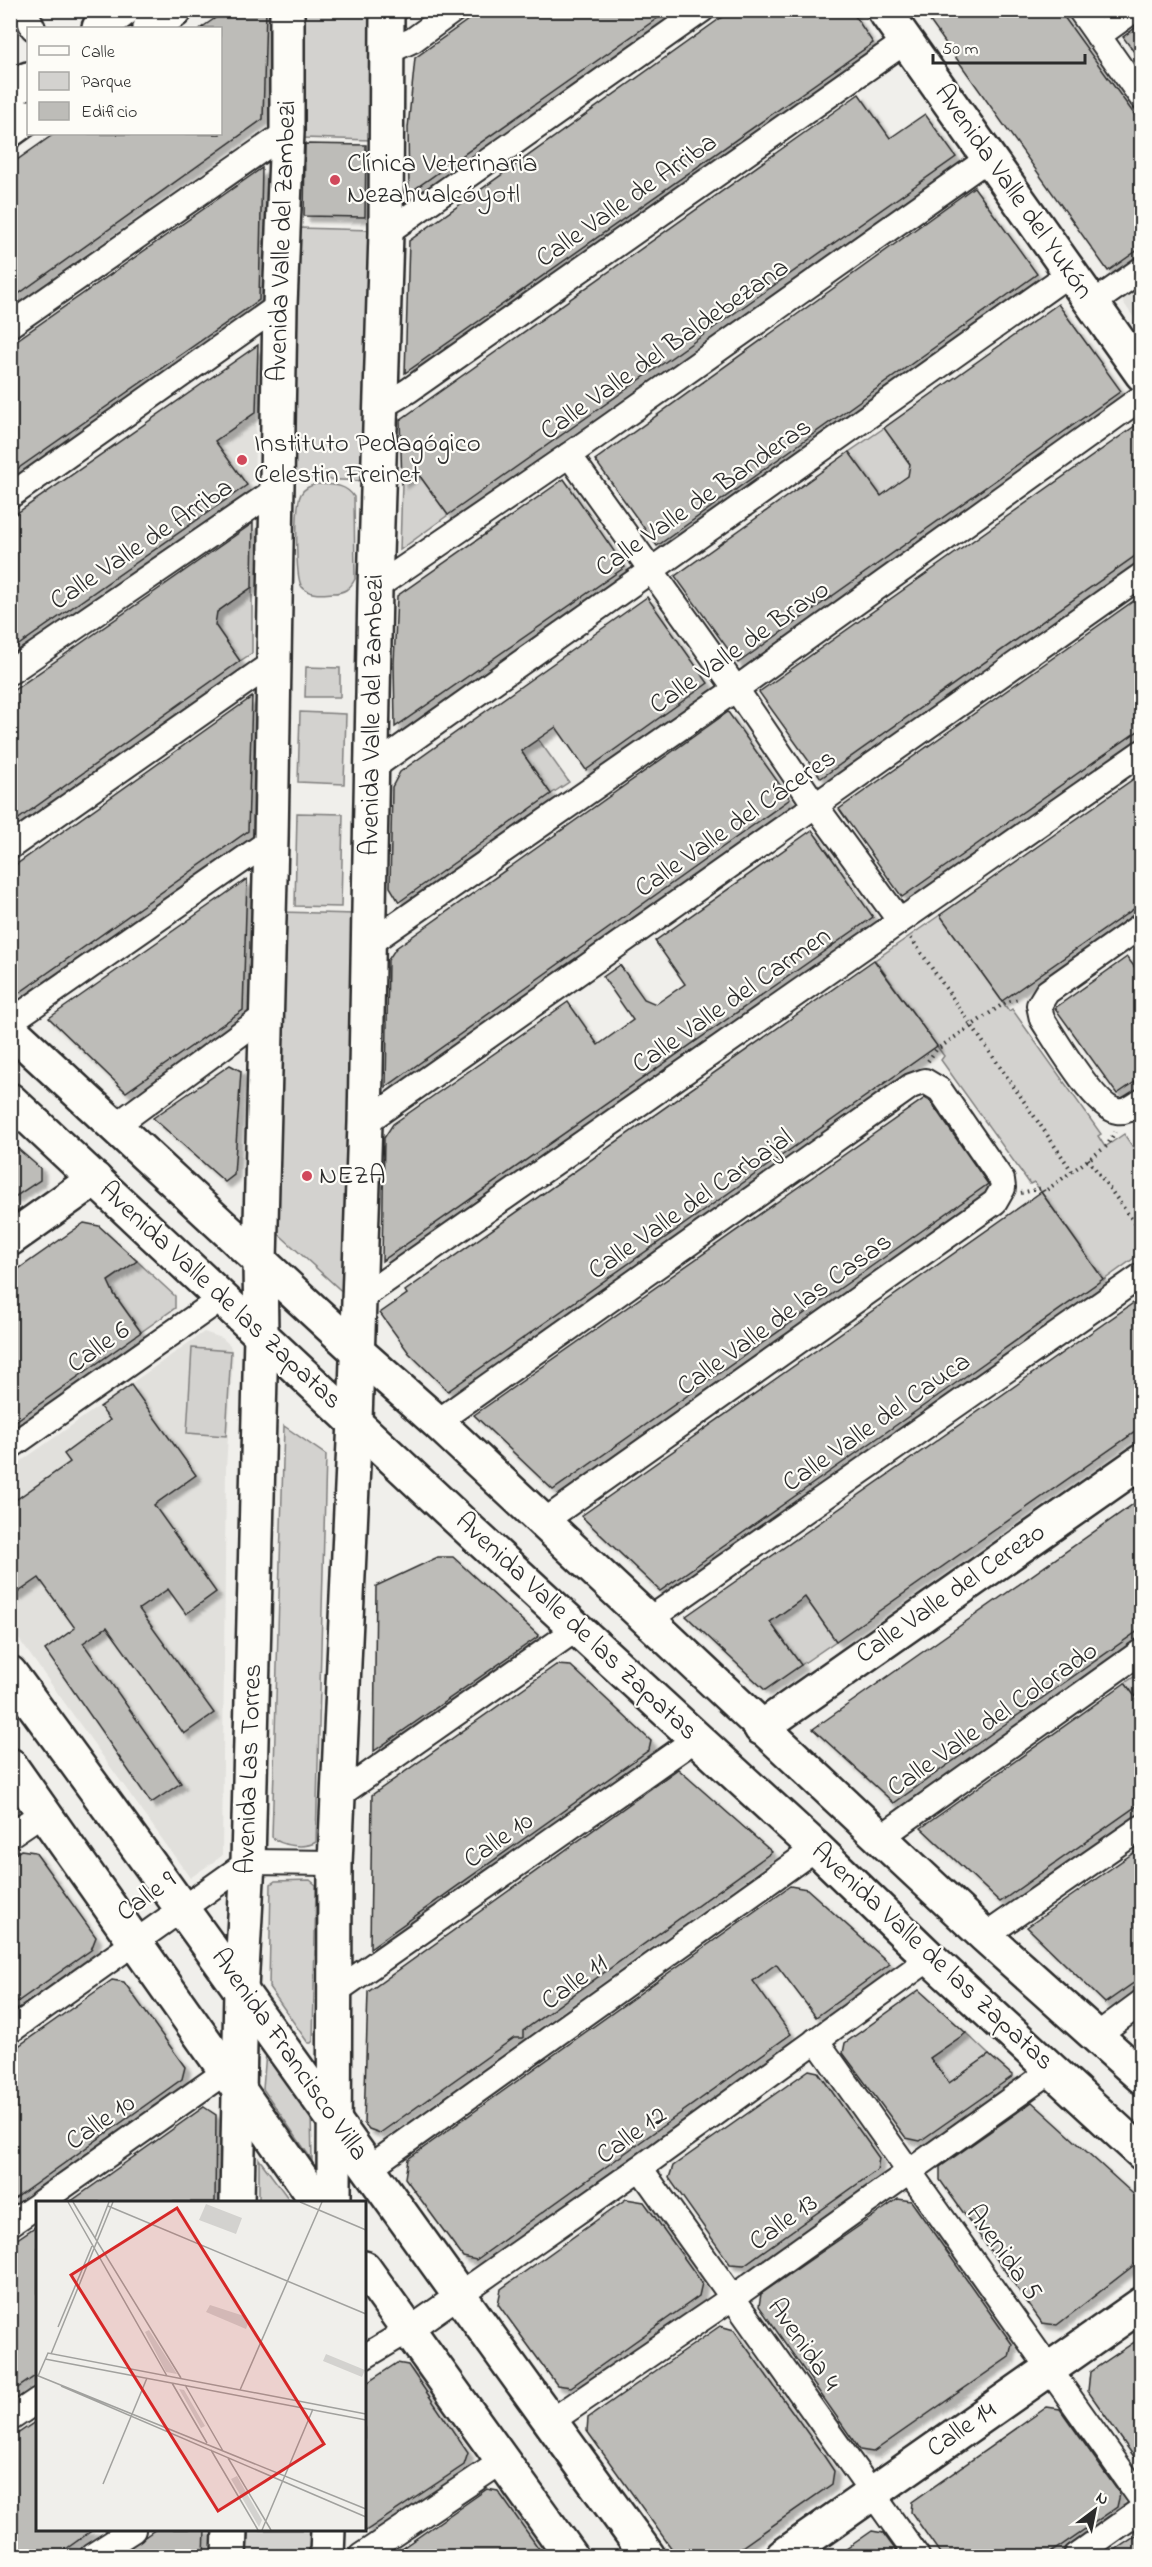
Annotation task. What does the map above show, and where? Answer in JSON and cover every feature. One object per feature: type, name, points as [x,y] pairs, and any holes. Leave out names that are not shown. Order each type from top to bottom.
[{"type":"street","points":[[25,10],[33,27]]},
{"type":"street","points":[[100,27],[123,10]]},
{"type":"street","points":[[151,27],[175,10]]},
{"type":"street","name":"Avenida Valle del Zambezi","points":[[261,1335],[260,1261],[271,840],[280,305],[287,132],[287,10]]},
{"type":"street","name":"Avenida Valle del Zambezi","points":[[355,1420],[370,943],[375,588],[386,233],[387,10]]},
{"type":"street","points":[[387,52],[413,40],[454,10]]},
{"type":"street","points":[[386,233],[702,10]]},
{"type":"street","name":"Avenida Valle del Yukón","points":[[884,10],[1142,374]]},
{"type":"street","points":[[1080,10],[1142,98]]},
{"type":"street","points":[[1098,36],[1134,10]]},
{"type":"street","name":"Calle Valle de Arriba","points":[[381,407],[418,384],[906,41]]},
{"type":"street","points":[[10,92],[27,80]]},
{"type":"street","points":[[10,130],[27,118]]},
{"type":"street","points":[[10,325],[287,132]]},
{"type":"street","name":"Calle Valle del Baldebezana","points":[[375,588],[569,455],[988,158]]},
{"type":"street","points":[[1092,304],[1142,269]]},
{"type":"street","name":"Calle Valle de Banderas","points":[[371,769],[1070,273]]},
{"type":"street","points":[[10,496],[280,305]]},
{"type":"street","name":"Calle Valle de Bravo","points":[[370,943],[736,689],[1142,397]]},
{"type":"street","points":[[569,455],[899,921]]},
{"type":"street","name":"Calle Valle de Arriba","points":[[10,672],[277,489]]},
{"type":"street","name":"Calle Valle del Cáceres","points":[[365,1123],[1142,575]]},
{"type":"street","points":[[10,847],[274,662]]},
{"type":"street","name":"Calle Valle del Carmen","points":[[358,1300],[1142,752]]},
{"type":"street","points":[[10,1022],[271,840]]},
{"type":"street","points":[[1142,925],[1047,992],[1039,1005],[1042,1019],[1099,1101],[1116,1111],[1124,1111],[1142,1101]]},
{"type":"street","points":[[114,1127],[266,1015]]},
{"type":"street","name":"Avenida Valle de las Zapatas","points":[[10,1029],[358,1352],[437,1422],[985,1936],[1142,2077]]},
{"type":"street","points":[[925,1081],[940,1090],[998,1174],[1003,1188]]},
{"type":"street","name":"Calle Valle del Carbajal","points":[[437,1422],[911,1086],[925,1081]]},
{"type":"street","name":"Avenida Valle de las Zapatas","points":[[10,1100],[355,1420],[477,1537],[816,1848],[930,1958],[1142,2153]]},
{"type":"street","points":[[10,1239],[95,1179]]},
{"type":"street","name":"Calle Valle de las Casas","points":[[543,1522],[995,1202],[1003,1188]]},
{"type":"street","name":"Calle Valle del Cauca","points":[[647,1621],[1142,1275]]},
{"type":"street","name":"Calle 6","points":[[10,1447],[222,1298]]},
{"type":"street","name":"Avenida Las Torres","points":[[237,2201],[232,2082],[241,1988],[248,1862],[261,1335]]},
{"type":"street","points":[[334,2201],[335,1863],[355,1420]]},
{"type":"street","name":"Calle Valle del Cerezo","points":[[761,1728],[1142,1461]]},
{"type":"street","points":[[338,1796],[578,1628]]},
{"type":"street","name":"Calle Valle del Colorado","points":[[880,1838],[1142,1652]]},
{"type":"street","name":"Avenida Francisco Villa","points":[[10,1673],[184,1908],[458,2296],[648,2556]]},
{"type":"street","name":"Calle 10","points":[[335,1992],[697,1738]]},
{"type":"street","points":[[10,1765],[317,2201]]},
{"type":"street","points":[[10,1835],[44,1812]]},
{"type":"street","points":[[985,1936],[1142,1827]]},
{"type":"street","name":"Calle 11","points":[[369,2168],[816,1848]]},
{"type":"street","points":[[248,1862],[335,1863]]},
{"type":"street","name":"Calle 9","points":[[10,2031],[248,1862]]},
{"type":"street","name":"Calle 12","points":[[366,2356],[409,2330],[640,2168],[930,1958]]},
{"type":"street","points":[[1096,2036],[1142,2002]]},
{"type":"street","name":"Avenida 5","points":[[816,2040],[1142,2500]]},
{"type":"street","name":"Calle 13","points":[[550,2422],[732,2298],[1052,2070]]},
{"type":"street","name":"Calle 10","points":[[44,2201],[232,2082]]},
{"type":"street","name":"Avenida 4","points":[[640,2168],[917,2556]]},
{"type":"street","name":"Calle 10","points":[[10,2224],[36,2206]]},
{"type":"street","points":[[366,2271],[571,2556]]},
{"type":"street","name":"Calle 14","points":[[783,2556],[1142,2304]]},
{"type":"street","points":[[10,2419],[36,2401]]},
{"type":"street","points":[[361,2556],[504,2460]]},
{"type":"street","points":[[1076,2556],[1142,2509]]},
{"type":"street","points":[[92,2556],[130,2531]]},
{"type":"street","points":[[229,2556],[230,2531]]},
{"type":"street","points":[[327,2556],[328,2531]]},
{"type":"path","points":[[899,921],[1072,1171]]},
{"type":"path","points":[[925,1081],[928,1060],[936,1050],[972,1025],[1011,1000],[1023,999],[1039,1005]]},
{"type":"path","points":[[1003,1188],[1025,1193],[1042,1188],[1044,1192],[1107,1146],[1117,1127],[1116,1111]]},
{"type":"path","points":[[1089,1159],[1142,1233]]},
{"type":"shaded area","points":[[1141,285],[1141,328],[1121,299]]},
{"type":"shaded area","name":"Instituto Pedagógico Celestin Freinet","points":[[256,412],[254,480],[247,485],[215,441]]},
{"type":"shaded area","points":[[204,1332],[222,1338],[230,1345],[233,1356],[226,1468],[222,1856],[190,1878],[11,1628],[10,1469]]},
{"type":"green space","points":[[304,11],[373,11],[372,140],[302,138]]},
{"type":"green space","points":[[299,228],[372,230],[365,481],[292,478]]},
{"type":"green space","points":[[884,428],[915,471],[881,496],[849,452]]},
{"type":"green space","points":[[417,472],[448,515],[400,550],[402,483]]},
{"type":"green space","points":[[316,484],[342,487],[354,497],[355,579],[349,588],[340,592],[312,593],[302,587],[300,581],[297,541],[299,500],[304,490]]},
{"type":"green space","points":[[252,587],[252,653],[240,661],[209,618]]},
{"type":"green space","points":[[306,667],[340,668],[340,697],[305,697]]},
{"type":"green space","points":[[300,712],[346,714],[344,784],[298,782]]},
{"type":"green space","points":[[538,739],[569,782],[551,794],[521,751]]},
{"type":"green space","points":[[297,813],[343,814],[341,907],[295,906]]},
{"type":"green space","points":[[281,912],[355,914],[347,1296],[271,1227]]},
{"type":"green space","points":[[940,915],[1009,1011],[1012,1009],[1101,1134],[1098,1136],[1105,1147],[1124,1134],[1141,1159],[1141,1187],[1137,1191],[1141,1198],[1141,1253],[1104,1280],[1034,1182],[1030,1184],[941,1060],[944,1056],[875,960]]},
{"type":"green space","points":[[137,1261],[175,1296],[175,1308],[141,1332],[106,1283]]},
{"type":"green space","points":[[192,1348],[231,1351],[226,1436],[187,1433]]},
{"type":"green space","points":[[284,1426],[326,1455],[316,1842],[300,1846],[281,1843],[272,1837]]},
{"type":"green space","points":[[805,1597],[836,1641],[801,1665],[770,1622]]},
{"type":"green space","points":[[1141,1672],[1141,1706],[1125,1683]]},
{"type":"green space","points":[[310,1880],[316,1885],[313,2041],[308,2043],[269,1987],[271,1884],[275,1881]]},
{"type":"green space","points":[[966,2033],[989,2055],[949,2083],[930,2058]]},
{"type":"green space","points":[[266,2052],[311,2115],[312,2160],[263,2089]]},
{"type":"green space","points":[[259,2159],[290,2201],[259,2201]]},
{"type":"green space","points":[[248,2531],[312,2531],[311,2556],[247,2556]]},
{"type":"building","points":[[227,10],[266,10],[263,119],[10,300],[10,165],[53,135],[222,135],[222,27],[202,27]]},
{"type":"building","points":[[482,10],[669,10],[409,193],[408,128],[415,58]]},
{"type":"building","points":[[732,10],[851,10],[873,43],[405,373],[409,241]]},
{"type":"building","points":[[922,10],[1059,10],[1142,125],[1142,247],[1108,271]]},
{"type":"building","points":[[1142,23],[1142,63],[1123,37]]},
{"type":"building","points":[[859,94],[890,138],[925,114],[956,157],[448,515],[417,472],[402,483],[400,420]]},
{"type":"building","name":"Clínica Veterinaria Nezahualcóyotl","points":[[305,144],[366,145],[365,217],[304,216]]},
{"type":"building","points":[[262,168],[259,300],[10,474],[10,345]]},
{"type":"building","points":[[974,187],[1037,274],[657,546],[595,460]]},
{"type":"building","points":[[1058,304],[1121,391],[738,663],[675,576],[849,452],[881,496],[908,476],[910,464],[884,428]]},
{"type":"building","points":[[258,345],[256,412],[215,441],[247,485],[10,651],[10,518]]},
{"type":"building","points":[[1142,421],[1142,551],[821,778],[759,692]]},
{"type":"building","points":[[564,479],[625,567],[395,727],[394,663],[397,596]]},
{"type":"building","points":[[253,523],[252,587],[217,612],[215,625],[240,661],[10,825],[10,693]]},
{"type":"building","points":[[1142,595],[1142,728],[902,897],[839,809]]},
{"type":"building","points":[[647,597],[708,683],[586,770],[556,727],[521,751],[551,794],[399,902],[390,887],[392,787],[400,772]]},
{"type":"building","points":[[252,697],[248,831],[19,993],[10,985],[10,869]]},
{"type":"building","points":[[728,712],[790,799],[386,1087],[388,960],[396,948]]},
{"type":"building","points":[[1142,773],[1142,903],[1002,1001],[940,915]]},
{"type":"building","points":[[812,830],[873,917],[382,1261],[384,1138],[393,1124],[568,1002],[598,1045],[633,1020],[603,977],[620,965],[644,999],[656,1004],[685,984],[655,941]]},
{"type":"building","points":[[247,879],[243,1010],[126,1092],[49,1018]]},
{"type":"building","points":[[1127,957],[1142,977],[1142,1077],[1117,1094],[1055,1008]]},
{"type":"building","points":[[874,960],[937,1046],[448,1391],[409,1353],[380,1313],[407,1294],[405,1291]]},
{"type":"building","points":[[230,1065],[241,1071],[234,1175],[225,1182],[153,1118]]},
{"type":"building","points":[[925,1098],[930,1101],[988,1184],[879,1261],[553,1490],[474,1415]]},
{"type":"building","points":[[10,1142],[40,1168],[40,1180],[10,1200]]},
{"type":"building","points":[[1041,1192],[1103,1279],[956,1383],[660,1591],[581,1516]]},
{"type":"building","points":[[84,1223],[99,1226],[137,1261],[108,1281],[114,1294],[141,1332],[10,1425],[10,1275]]},
{"type":"building","points":[[1142,1297],[1142,1427],[836,1641],[805,1597],[770,1622],[801,1665],[765,1690],[686,1616]]},
{"type":"building","points":[[131,1385],[196,1475],[154,1505],[216,1592],[186,1614],[168,1589],[139,1609],[214,1713],[184,1734],[107,1627],[83,1643],[181,1783],[151,1803],[45,1650],[75,1628],[39,1578],[10,1598],[10,1504],[70,1462],[64,1454],[110,1420],[100,1407]]},
{"type":"building","points":[[1142,1498],[1142,1628],[894,1803],[813,1729]]},
{"type":"building","points":[[438,1557],[453,1557],[539,1636],[374,1751],[376,1586]]},
{"type":"building","points":[[556,1665],[571,1666],[651,1741],[649,1750],[370,1948],[372,1795]]},
{"type":"building","points":[[1125,1683],[1142,1706],[1142,1802],[1000,1902],[921,1828]]},
{"type":"building","points":[[678,1769],[772,1852],[523,2031],[523,2038],[514,2038],[380,2133],[369,2129],[364,2123],[368,1992]]},
{"type":"building","points":[[1142,1847],[1142,1977],[1105,2003],[1027,1927]]},
{"type":"building","points":[[21,1850],[35,1852],[96,1937],[91,1950],[10,2007],[10,1857]]},
{"type":"building","points":[[790,1886],[807,1889],[890,1964],[816,2017],[776,1964],[753,1981],[791,2034],[476,2260],[463,2257],[405,2178],[408,2159]]},
{"type":"building","points":[[112,1980],[124,1982],[185,2067],[182,2079],[10,2202],[10,2052]]},
{"type":"building","points":[[919,1990],[966,2033],[930,2058],[949,2083],[989,2055],[1013,2076],[920,2141],[906,2138],[843,2053],[845,2043]]},
{"type":"building","points":[[809,2070],[818,2072],[879,2158],[877,2170],[744,2265],[730,2264],[669,2178],[673,2166]]},
{"type":"building","points":[[1032,2102],[1142,2202],[1142,2259],[1057,2325],[1042,2323],[940,2180],[940,2167]]},
{"type":"building","points":[[204,2107],[216,2115],[215,2201],[71,2201]]},
{"type":"building","points":[[626,2199],[644,2202],[702,2283],[699,2296],[571,2387],[557,2385],[498,2304],[501,2289]]},
{"type":"building","points":[[898,2199],[911,2201],[1012,2344],[1009,2357],[873,2452],[860,2450],[759,2306],[761,2294]]},
{"type":"building","points":[[36,2226],[36,2375],[10,2393],[10,2244]]},
{"type":"building","points":[[720,2326],[734,2330],[824,2456],[834,2471],[832,2484],[729,2556],[677,2556],[587,2431],[588,2418]]},
{"type":"building","points":[[1142,2337],[1142,2468],[1088,2391],[1090,2372]]},
{"type":"building","points":[[397,2363],[408,2365],[468,2453],[464,2465],[366,2531],[366,2384]]},
{"type":"building","points":[[1047,2407],[1060,2409],[1120,2494],[1117,2507],[1046,2556],[942,2556],[911,2512],[912,2502]]},
{"type":"building","points":[[36,2421],[36,2531],[91,2531],[56,2556],[15,2556],[10,2550],[10,2439]]},
{"type":"building","points":[[487,2489],[498,2491],[544,2556],[391,2556]]},
{"type":"building","points":[[153,2531],[205,2531],[204,2556],[118,2556]]},
{"type":"building","points":[[872,2531],[883,2533],[900,2556],[836,2556]]},
{"type":"building","points":[[1142,2532],[1142,2556],[1106,2556]]},
{"type":"place","name":"Clínica Veterinaria Nezahualcóyotl","points":[[335,180]]},
{"type":"place","name":"Instituto Pedagógico Celestin Freinet","points":[[242,460]]},
{"type":"place","name":"NEZA","points":[[307,1176]]}]
